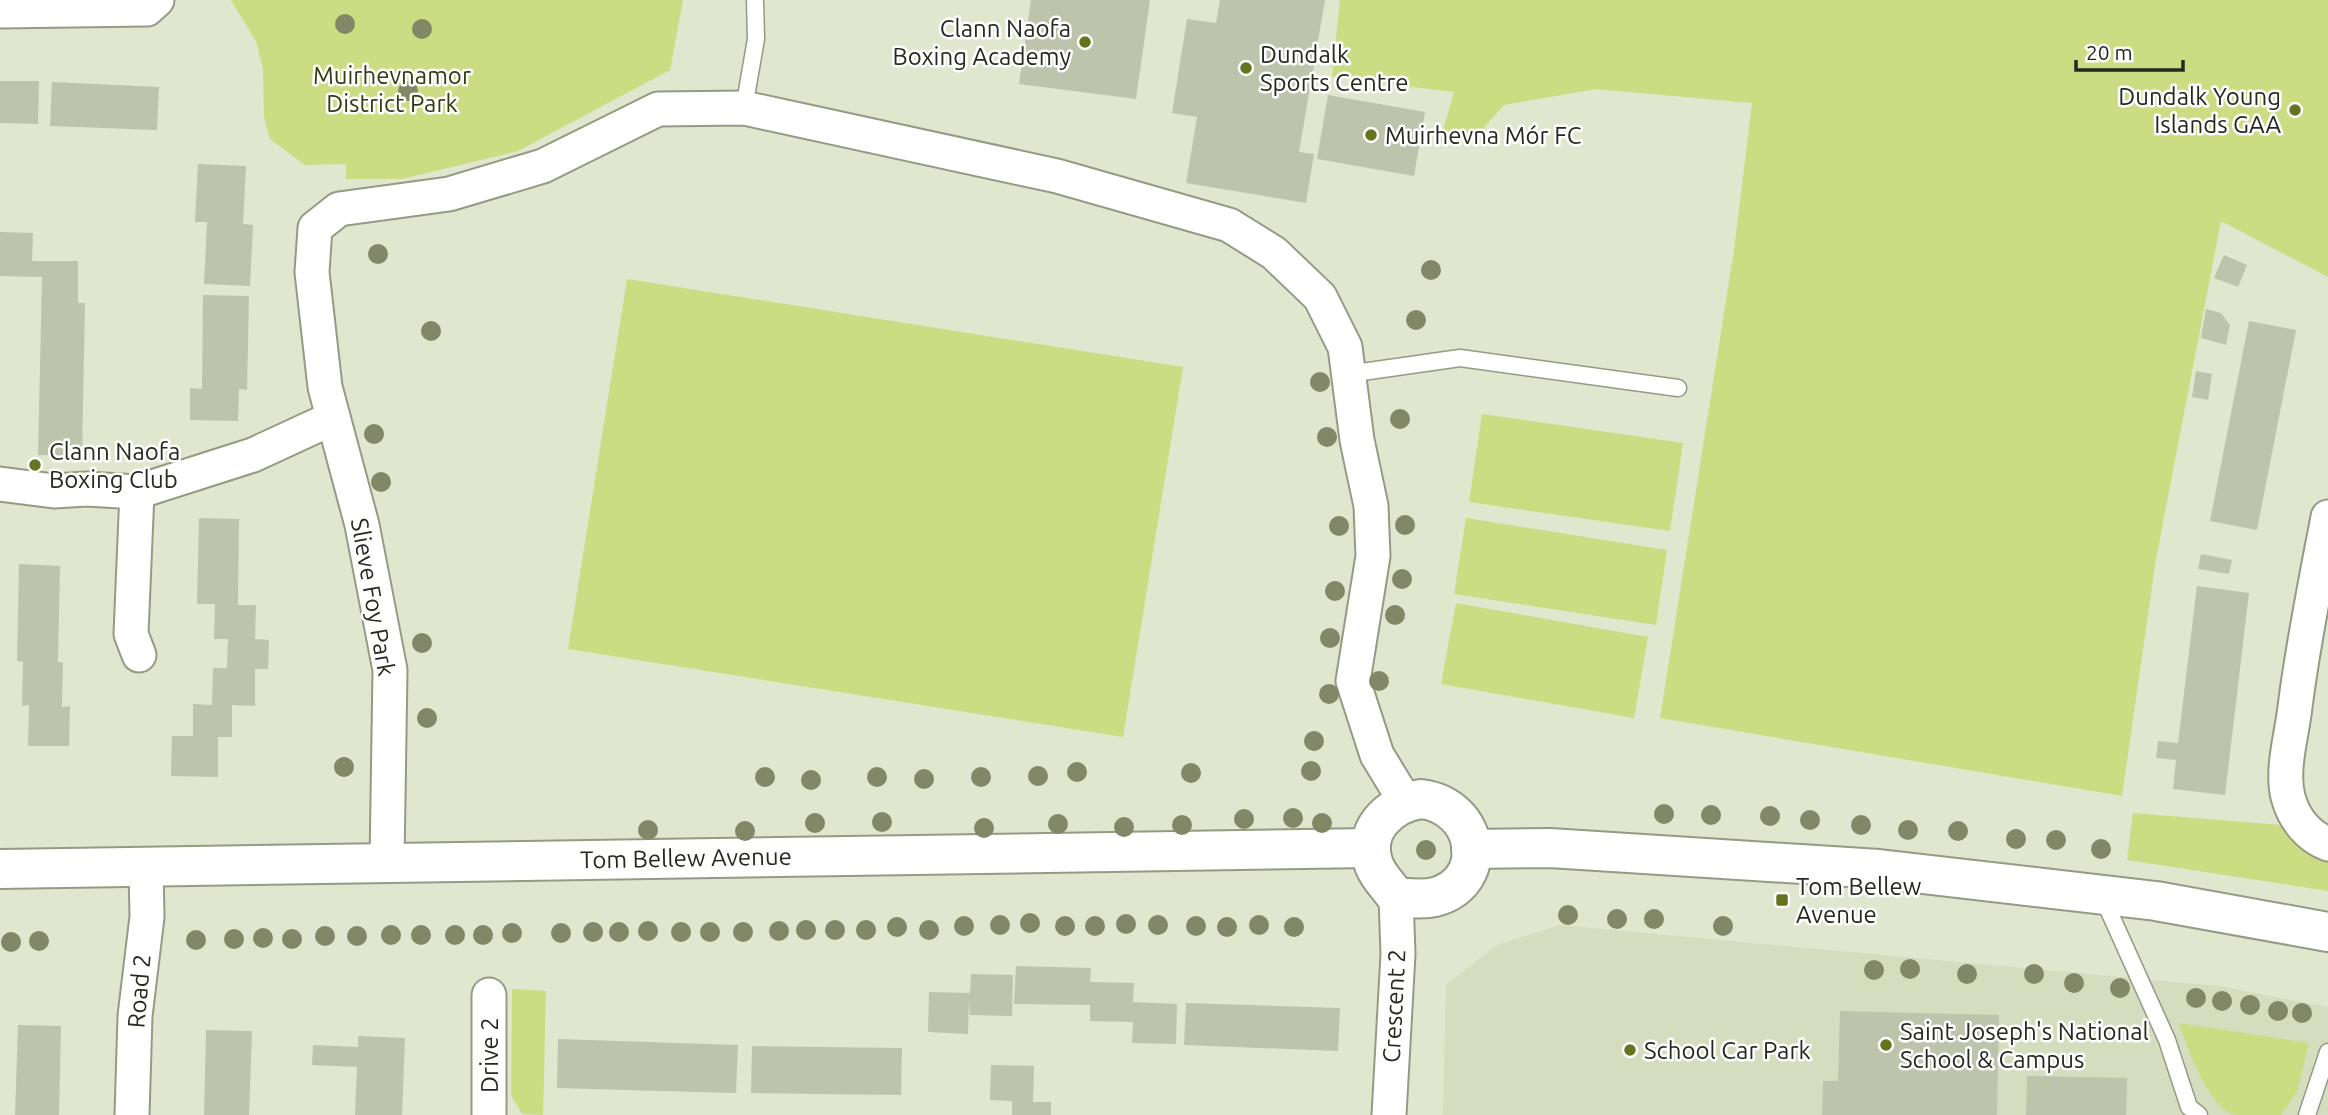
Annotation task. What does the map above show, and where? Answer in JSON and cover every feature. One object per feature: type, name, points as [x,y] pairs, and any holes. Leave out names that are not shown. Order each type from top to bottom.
[{"type":"street","points":[[0,11],[147,9],[157,0]]},
{"type":"street","points":[[744,107],[1057,176],[1229,225],[1274,253],[1320,297],[1345,347],[1357,440],[1371,506],[1372,544],[1353,681],[1377,755],[1405,801]]},
{"type":"street","name":"Slieve Foy Park","points":[[387,862],[390,670],[362,525],[325,387],[312,272],[315,228],[339,209],[449,194],[543,166],[658,109],[744,107]]},
{"type":"street","points":[[0,484],[54,491],[87,489],[137,492],[253,455],[334,418]]},
{"type":"street","points":[[137,492],[131,634],[139,655]]},
{"type":"street","points":[[2328,517],[2297,681],[2286,780],[2288,797],[2302,827],[2314,839],[2328,844]]},
{"type":"street","points":[[1405,801],[1436,801],[1450,808],[1462,819],[1471,849],[1469,864],[1462,878],[1451,889],[1438,896],[1422,899],[1396,897],[1373,864],[1371,848],[1374,833],[1381,820],[1405,801]]},
{"type":"street","name":"Tom Bellew Avenue","points":[[0,869],[1371,848]]},
{"type":"street","points":[[1471,849],[1550,848],[1879,869],[2156,901],[2328,932]]},
{"type":"street","name":"Road 2","points":[[132,1115],[135,1016],[147,918],[146,868]]},
{"type":"street","name":"Crescent 2","points":[[1389,1115],[1398,954],[1396,897]]},
{"type":"street","name":"Drive 2","points":[[489,995],[489,1115]]},
{"type":"lane","points":[[744,107],[756,38],[755,0]]},
{"type":"lane","points":[[1348,374],[1460,358],[1678,388]]},
{"type":"lane","points":[[2102,895],[2167,1040],[2189,1107],[2199,1115]]},
{"type":"lane","points":[[2307,1115],[2328,1052]]},
{"type":"shaded area","name":"Saint Joseph's National School & Campus","points":[[1560,925],[2218,986],[2328,1007],[2328,1115],[1443,1115],[1446,985],[1497,945]]},
{"type":"green space","name":"Muirhevnamor District Park","points":[[231,0],[683,0],[670,70],[518,151],[402,179],[346,179],[346,164],[305,165],[270,139],[264,117],[263,69],[256,41]]},
{"type":"green space","points":[[1340,0],[2328,0],[2328,277],[2221,221],[2156,559],[2122,796],[1660,718],[1734,250],[1752,103],[1595,89],[1504,105],[1481,131],[1439,144],[1454,92],[1332,77]]},
{"type":"green space","points":[[627,279],[1183,367],[1123,737],[568,649]]},
{"type":"green space","points":[[1482,414],[1683,443],[1670,531],[1469,502]]},
{"type":"green space","points":[[1466,518],[1667,550],[1656,625],[1454,594]]},
{"type":"green space","points":[[1456,603],[1648,637],[1634,718],[1441,684]]},
{"type":"green space","points":[[2133,813],[2281,825],[2293,841],[2328,858],[2328,891],[2127,860]]},
{"type":"green space","points":[[512,989],[546,991],[543,1115],[522,1114],[511,1095]]},
{"type":"green space","points":[[2179,1023],[2309,1043],[2297,1092],[2281,1115],[2236,1115],[2226,1111],[2200,1076]]},
{"type":"building","name":"Clann Naofa Boxing Academy","points":[[1031,0],[1150,0],[1136,99],[1019,84]]},
{"type":"building","name":"Dundalk Sports Centre","points":[[1220,0],[1325,0],[1299,152],[1314,154],[1306,203],[1186,183],[1197,117],[1172,113],[1187,19],[1216,23]]},
{"type":"building","points":[[0,81],[39,81],[38,124],[0,123]]},
{"type":"building","points":[[52,82],[159,87],[157,130],[50,126]]},
{"type":"building","name":"Muirhevna Mór FC","points":[[1328,95],[1425,112],[1414,176],[1317,159]]},
{"type":"building","points":[[198,164],[246,166],[243,224],[253,225],[250,286],[204,284],[207,222],[195,222]]},
{"type":"building","points":[[0,232],[33,233],[32,261],[78,261],[78,303],[85,303],[82,456],[38,455],[42,277],[0,276]]},
{"type":"building","points":[[2224,255],[2247,265],[2238,287],[2214,278]]},
{"type":"building","points":[[203,295],[249,296],[247,390],[239,389],[238,421],[190,420],[190,388],[202,389]]},
{"type":"building","points":[[2206,309],[2221,313],[2230,325],[2226,345],[2201,338]]},
{"type":"building","points":[[2249,321],[2296,330],[2257,530],[2210,521]]},
{"type":"building","points":[[2196,371],[2212,374],[2208,400],[2192,397]]},
{"type":"building","points":[[199,518],[239,519],[238,605],[256,605],[255,639],[269,640],[268,669],[255,669],[255,706],[232,705],[232,737],[218,737],[218,777],[171,776],[172,736],[193,736],[193,704],[212,705],[213,668],[227,668],[228,639],[214,639],[215,604],[197,604]]},
{"type":"building","points":[[2201,554],[2232,560],[2229,574],[2198,569]]},
{"type":"building","points":[[19,564],[60,566],[58,662],[63,662],[62,707],[70,706],[69,746],[28,746],[29,705],[22,706],[23,662],[17,661]]},
{"type":"building","points":[[2197,586],[2249,593],[2225,795],[2173,789],[2176,760],[2156,758],[2158,741],[2178,743]]},
{"type":"building","points":[[1016,966],[1091,968],[1090,982],[1134,983],[1133,1002],[1177,1004],[1176,1044],[1132,1043],[1133,1022],[1090,1021],[1090,1005],[1014,1004]]},
{"type":"building","points":[[971,974],[1013,975],[1012,1016],[970,1015],[969,1000],[968,1034],[928,1032],[929,992],[970,993]]},
{"type":"building","points":[[1186,1003],[1340,1008],[1338,1051],[1184,1045]]},
{"type":"building","points":[[1840,1011],[1999,1015],[1997,1115],[1822,1115],[1823,1081],[1838,1081]]},
{"type":"building","points":[[18,1025],[61,1026],[59,1115],[15,1115]]},
{"type":"building","points":[[206,1030],[252,1031],[249,1115],[204,1115]]},
{"type":"building","points":[[358,1036],[405,1038],[402,1115],[355,1115],[357,1067],[312,1065],[313,1045],[358,1047]]},
{"type":"building","points":[[558,1039],[738,1045],[736,1093],[557,1088]]},
{"type":"building","points":[[752,1046],[902,1048],[901,1095],[751,1093]]},
{"type":"building","points":[[991,1065],[1034,1066],[1033,1102],[1051,1102],[1051,1115],[1012,1115],[1012,1101],[990,1100]]},
{"type":"building","points":[[2027,1076],[2127,1078],[2126,1115],[2026,1115]]},
{"type":"place","name":"Clann Naofa Boxing Academy","points":[[1085,42]]},
{"type":"place","name":"Dundalk Sports Centre","points":[[1246,68]]},
{"type":"place","name":"Dundalk Young Islands GAA","points":[[2295,110]]},
{"type":"place","name":"Muirhevna Mór FC","points":[[1371,135]]},
{"type":"place","name":"Clann Naofa Boxing Club","points":[[35,465]]},
{"type":"place","name":"Tom Bellew Avenue","points":[[1782,900]]},
{"type":"place","name":"Saint Joseph's National School & Campus","points":[[1886,1045]]},
{"type":"place","name":"School Car Park","points":[[1630,1050]]}]
